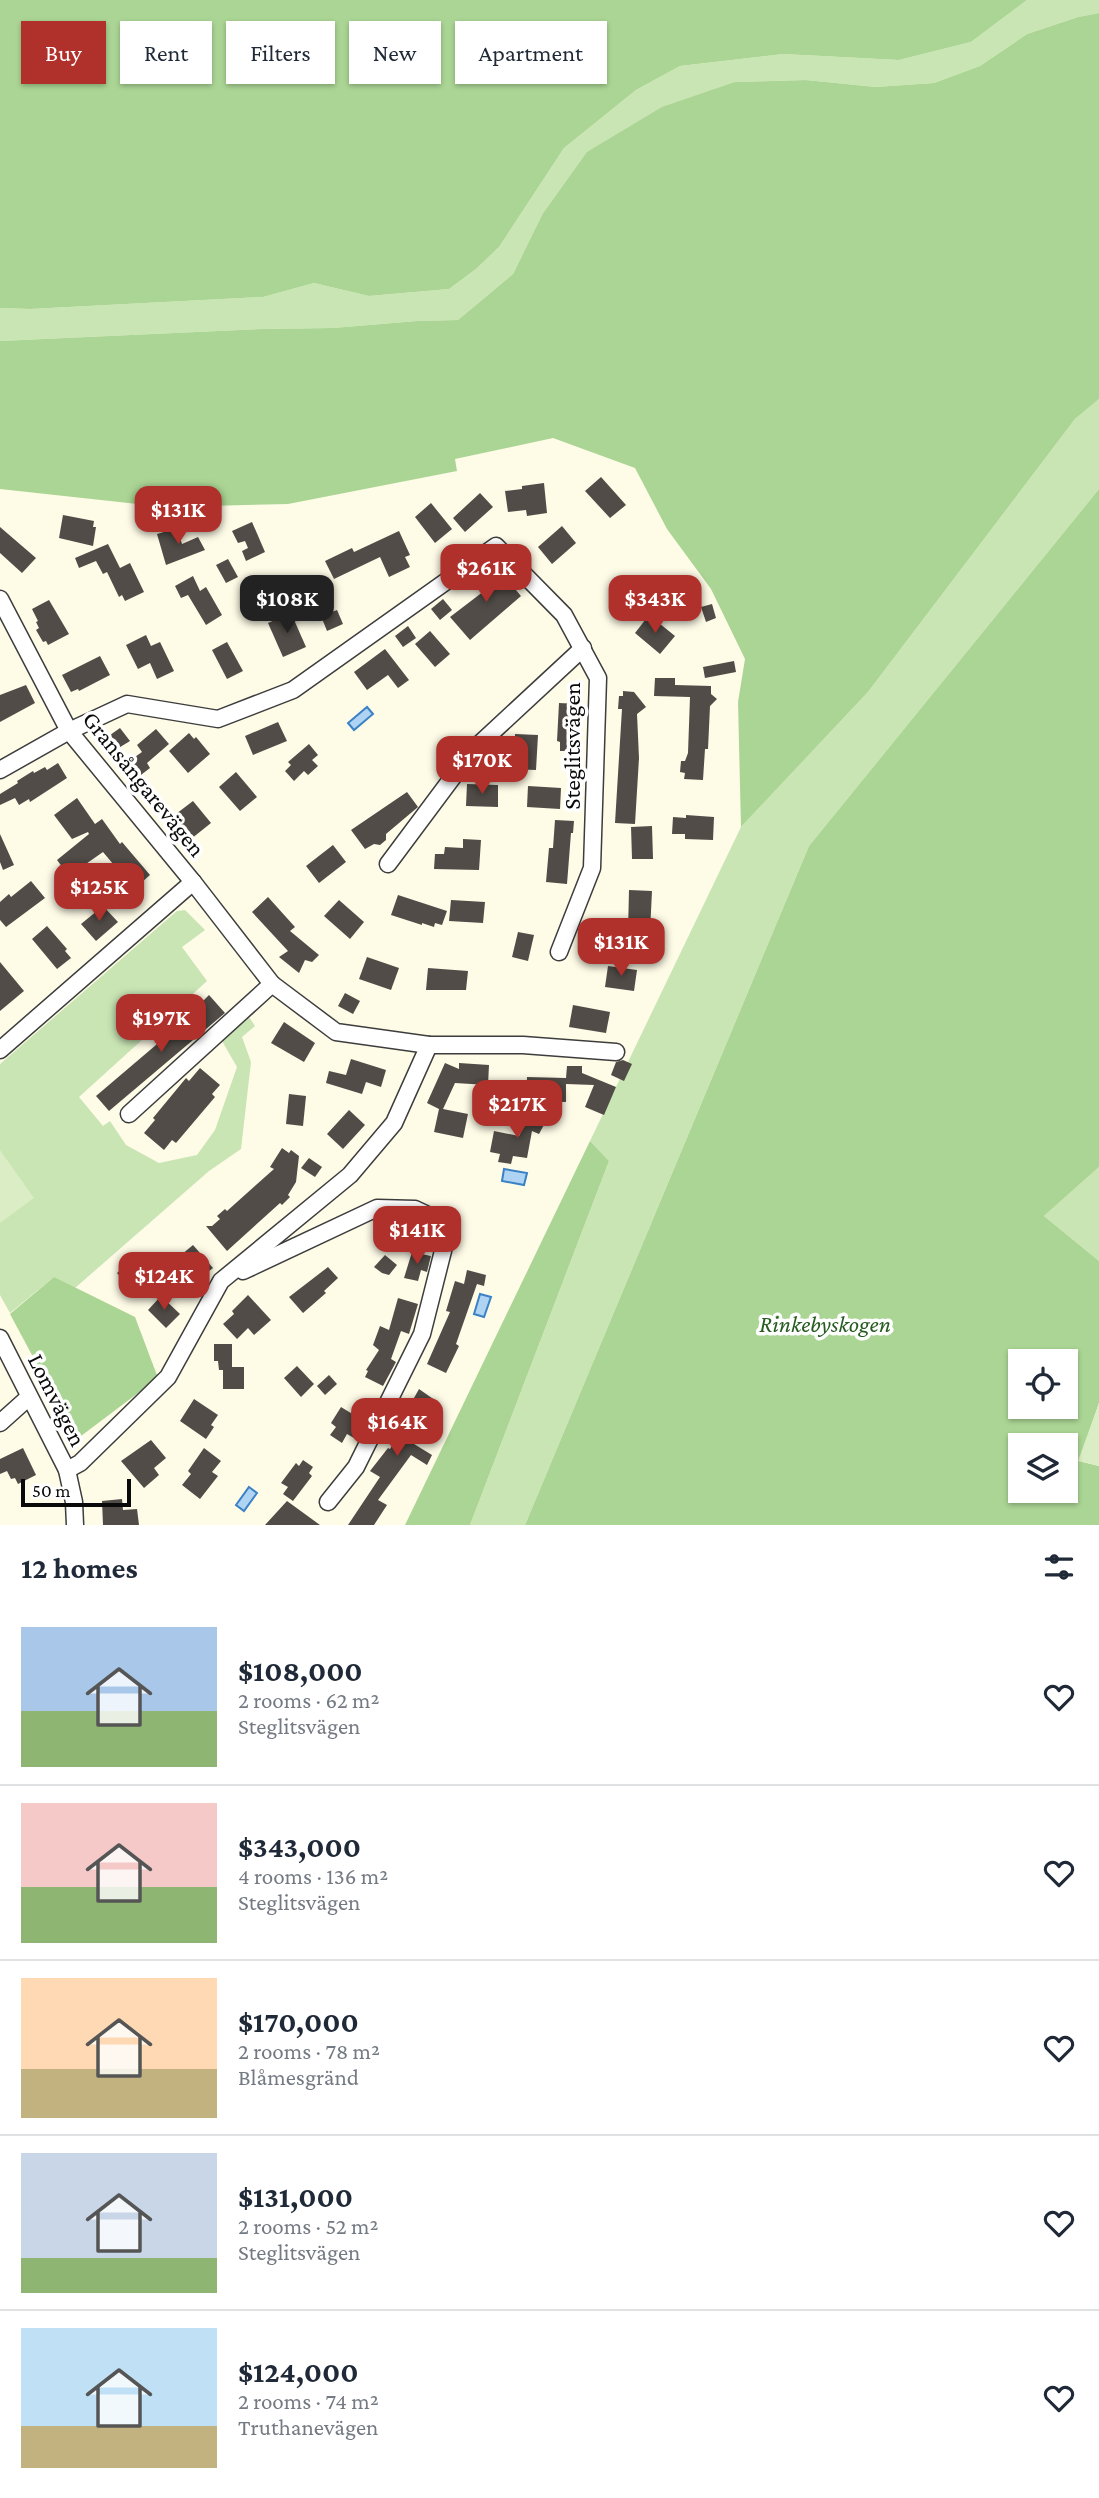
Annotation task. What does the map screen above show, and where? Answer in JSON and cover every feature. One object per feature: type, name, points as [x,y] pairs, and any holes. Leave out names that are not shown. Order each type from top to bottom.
[{"type":"street","name":"Steglitsvägen","points":[[0,770],[69,731],[127,704],[218,719],[293,690],[496,546],[564,615],[598,678],[593,868],[559,952]]},
{"type":"street","name":"Gransångarevägen","points":[[0,599],[69,731],[194,882],[272,984],[336,1032],[429,1045],[523,1045],[616,1052]]},
{"type":"street","points":[[388,864],[473,750],[583,648]]},
{"type":"street","points":[[0,1050],[194,882]]},
{"type":"street","points":[[129,1114],[272,984]]},
{"type":"street","points":[[67,1470],[80,1463],[169,1377],[221,1280],[350,1175],[394,1123],[429,1045]]},
{"type":"street","points":[[221,1280],[377,1208],[415,1209],[432,1217],[445,1242],[422,1334],[356,1467],[328,1502]]},
{"type":"street","name":"Lomvägen","points":[[0,1338],[67,1470],[74,1502],[75,1525]]},
{"type":"street","points":[[0,1423],[29,1397]]},
{"type":"green space","points":[[0,0],[1027,0],[971,42],[899,60],[783,54],[680,66],[636,90],[564,148],[499,247],[449,289],[369,296],[314,283],[263,297],[30,309],[0,308]]},
{"type":"green space","points":[[1027,0],[1099,0],[1099,13],[1027,34],[980,66],[934,83],[876,87],[806,80],[735,82],[542,215],[513,274],[458,320],[333,328],[0,341],[0,308],[30,309],[263,297],[314,283],[369,296],[449,289],[499,247],[564,148],[636,90],[680,66],[783,54],[899,60],[971,42]]},
{"type":"green space","points":[[1099,13],[1099,399],[1075,419],[868,692],[741,827],[738,702],[745,659],[711,589],[667,529],[635,468],[553,438],[455,459],[457,471],[288,504],[165,507],[0,489],[0,341],[333,328],[458,320],[513,274],[542,215],[587,152],[662,107],[735,82],[806,80],[876,87],[934,83],[980,66],[1027,34]]},
{"type":"green space","points":[[1099,399],[1099,489],[809,846],[525,1525],[470,1525],[609,1161],[590,1141],[741,827],[868,692],[1075,419]]},
{"type":"green space","name":"Rinkebyskogen","points":[[1099,489],[1099,1167],[1044,1216],[1099,1261],[1099,1403],[1079,1461],[1099,1466],[1099,1525],[525,1525],[809,846]]},
{"type":"green space","points":[[185,910],[205,930],[182,947],[207,981],[79,1097],[103,1126],[110,1121],[126,1145],[159,1163],[197,1155],[215,1130],[237,1067],[222,1041],[247,1014],[255,1026],[242,1037],[251,1062],[241,1149],[209,1171],[75,1288],[54,1277],[10,1313],[0,1295],[0,1064],[177,911]]},
{"type":"green space","points":[[590,1141],[609,1161],[470,1525],[405,1525]]},
{"type":"green space","points":[[0,1150],[34,1198],[0,1223]]},
{"type":"green space","points":[[1099,1167],[1099,1261],[1044,1216]]},
{"type":"green space","points":[[54,1277],[135,1317],[158,1378],[77,1439],[10,1314]]},
{"type":"green space","points":[[1099,1403],[1099,1466],[1078,1461]]},
{"type":"water","points":[[367,707],[373,714],[354,730],[348,723]]},
{"type":"water","points":[[504,1169],[527,1173],[524,1185],[502,1181]]},
{"type":"water","points":[[480,1294],[491,1297],[484,1317],[474,1314]]},
{"type":"water","points":[[249,1487],[257,1493],[244,1511],[236,1505]]},
{"type":"building","points":[[601,477],[626,505],[610,518],[585,491]]},
{"type":"building","points":[[544,483],[547,513],[527,516],[526,510],[508,512],[505,491]]},
{"type":"building","points":[[480,493],[493,507],[465,532],[453,518]]},
{"type":"building","points":[[431,503],[452,529],[435,543],[415,517]]},
{"type":"building","points":[[63,515],[94,521],[93,527],[96,527],[93,546],[59,538]]},
{"type":"building","points":[[252,522],[265,552],[246,561],[242,551],[248,548],[245,541],[238,543],[232,531]]},
{"type":"building","points":[[562,526],[576,543],[552,564],[538,547]]},
{"type":"building","points":[[0,527],[36,558],[22,573],[0,553]]},
{"type":"building","points":[[177,528],[182,544],[198,537],[205,550],[166,565],[157,534]]},
{"type":"building","points":[[399,531],[410,555],[405,557],[410,567],[389,577],[380,557],[334,579],[325,561],[352,548],[354,552]]},
{"type":"building","points":[[108,544],[120,568],[130,563],[144,592],[125,601],[122,595],[119,597],[107,572],[103,574],[96,561],[79,568],[75,558]]},
{"type":"building","points":[[228,559],[238,577],[226,583],[216,565]]},
{"type":"building","points":[[490,565],[500,577],[503,575],[521,596],[470,640],[450,617],[488,588],[478,575]]},
{"type":"building","points":[[193,576],[200,591],[206,587],[222,615],[206,625],[188,595],[181,598],[175,586]]},
{"type":"building","points":[[443,599],[452,610],[440,620],[431,609]]},
{"type":"building","points":[[49,600],[69,634],[48,645],[36,630],[39,628],[36,622],[38,621],[32,609]]},
{"type":"building","points":[[712,604],[716,618],[706,622],[701,607]]},
{"type":"building","points":[[337,610],[343,624],[327,631],[321,616]]},
{"type":"building","points":[[291,613],[306,647],[283,657],[268,623]]},
{"type":"building","points":[[649,615],[675,636],[660,654],[635,633]]},
{"type":"building","points":[[408,626],[416,638],[403,647],[395,636]]},
{"type":"building","points":[[430,631],[450,654],[435,667],[415,644]]},
{"type":"building","points":[[146,635],[151,646],[160,642],[174,671],[157,679],[150,663],[138,669],[126,645]]},
{"type":"building","points":[[227,642],[243,671],[227,679],[212,650]]},
{"type":"building","points":[[385,649],[409,680],[398,688],[388,675],[367,690],[354,672]]},
{"type":"building","points":[[100,656],[110,675],[79,691],[78,689],[71,692],[62,675]]},
{"type":"building","points":[[734,661],[736,672],[705,678],[703,667]]},
{"type":"building","points":[[655,678],[675,678],[675,685],[711,686],[711,694],[717,699],[710,706],[703,780],[684,779],[685,773],[680,772],[681,761],[685,761],[688,753],[690,697],[654,696]]},
{"type":"building","points":[[26,685],[35,703],[0,722],[0,695]]},
{"type":"building","points":[[623,691],[634,692],[646,707],[637,714],[639,758],[635,824],[615,823],[622,709],[618,709],[619,696],[623,696]]},
{"type":"building","points":[[559,703],[579,704],[578,751],[560,751],[560,742],[557,741]]},
{"type":"building","points":[[278,722],[287,741],[253,755],[245,736]]},
{"type":"building","points":[[120,728],[130,741],[112,752],[103,740]]},
{"type":"building","points":[[156,729],[169,744],[147,763],[150,768],[133,781],[122,766],[142,752],[137,745]]},
{"type":"building","points":[[189,733],[194,739],[196,737],[210,754],[188,773],[169,751]]},
{"type":"building","points":[[515,734],[538,735],[536,770],[506,769],[507,745],[515,745]]},
{"type":"building","points":[[309,744],[318,755],[312,760],[318,766],[308,775],[304,771],[294,781],[285,771],[291,765],[288,762]]},
{"type":"building","points":[[58,763],[67,778],[30,802],[29,799],[19,805],[15,798],[0,805],[0,794],[18,783],[17,781],[33,771],[34,773],[45,767],[47,770]]},
{"type":"building","points":[[236,772],[257,797],[240,811],[219,787]]},
{"type":"building","points":[[467,784],[498,785],[498,807],[466,806]]},
{"type":"building","points":[[528,786],[561,788],[560,809],[527,807]]},
{"type":"building","points":[[407,792],[418,807],[386,834],[386,840],[380,845],[374,844],[365,849],[351,830]]},
{"type":"building","points":[[77,798],[95,824],[102,819],[120,844],[122,842],[150,875],[134,889],[103,852],[83,866],[97,882],[89,889],[74,873],[69,876],[57,860],[89,834],[88,832],[72,839],[54,815]]},
{"type":"building","points":[[193,801],[211,823],[191,839],[172,817]]},
{"type":"building","points":[[686,815],[714,817],[713,840],[685,839],[685,834],[672,834],[673,817],[686,818]]},
{"type":"building","points":[[555,820],[574,821],[567,884],[546,882]]},
{"type":"building","points":[[652,826],[653,859],[632,859],[631,827]]},
{"type":"building","points":[[0,834],[14,865],[3,870],[0,862]]},
{"type":"building","points":[[463,839],[481,840],[479,870],[434,869],[435,854],[444,854],[445,847],[463,848]]},
{"type":"building","points":[[333,845],[346,862],[319,883],[306,866]]},
{"type":"building","points":[[31,881],[45,898],[6,927],[0,920],[0,902]]},
{"type":"building","points":[[629,890],[652,891],[650,932],[628,932]]},
{"type":"building","points":[[398,895],[447,911],[442,925],[422,925],[391,915]]},
{"type":"building","points":[[268,897],[295,927],[290,931],[319,955],[312,962],[305,960],[299,973],[279,957],[288,951],[252,912]]},
{"type":"building","points":[[339,900],[364,922],[350,939],[324,916]]},
{"type":"building","points":[[451,900],[485,902],[483,923],[449,921]]},
{"type":"building","points":[[103,906],[118,922],[96,941],[81,924]]},
{"type":"building","points":[[599,922],[616,923],[616,943],[598,942]]},
{"type":"building","points":[[47,926],[67,949],[65,951],[71,958],[57,969],[32,939]]},
{"type":"building","points":[[518,932],[534,935],[528,961],[512,957]]},
{"type":"building","points":[[367,957],[399,968],[391,990],[359,979]]},
{"type":"building","points":[[0,962],[24,991],[0,1011]]},
{"type":"building","points":[[608,966],[637,970],[634,991],[605,987]]},
{"type":"building","points":[[428,968],[468,971],[466,990],[426,990]]},
{"type":"building","points":[[345,993],[360,1001],[353,1014],[338,1006]]},
{"type":"building","points":[[209,995],[225,1013],[109,1111],[96,1096],[203,1005],[201,1003]]},
{"type":"building","points":[[573,1005],[610,1012],[606,1033],[569,1027]]},
{"type":"building","points":[[284,1022],[315,1043],[304,1062],[271,1043]]},
{"type":"building","points":[[351,1059],[386,1070],[381,1087],[366,1082],[362,1094],[326,1083],[329,1071],[346,1075]]},
{"type":"building","points":[[623,1060],[632,1064],[624,1081],[611,1075],[616,1062]]},
{"type":"building","points":[[445,1063],[459,1069],[459,1063],[489,1065],[488,1085],[455,1083],[443,1109],[468,1114],[463,1138],[434,1132],[439,1109],[427,1103]]},
{"type":"building","points":[[567,1066],[582,1066],[582,1073],[616,1087],[604,1115],[585,1107],[594,1085],[566,1084],[566,1102],[526,1101],[527,1077],[566,1078]]},
{"type":"building","points":[[200,1068],[220,1085],[212,1094],[215,1097],[176,1143],[172,1140],[164,1150],[144,1133],[186,1078],[189,1081]]},
{"type":"building","points":[[289,1094],[306,1096],[303,1126],[286,1124]]},
{"type":"building","points":[[533,1109],[547,1119],[539,1134],[532,1131],[527,1158],[513,1156],[511,1164],[498,1162],[500,1154],[490,1152],[494,1131],[519,1136]]},
{"type":"building","points":[[349,1110],[365,1125],[343,1149],[327,1134]]},
{"type":"building","points":[[282,1148],[299,1156],[296,1182],[288,1195],[290,1197],[227,1251],[206,1226],[212,1226],[220,1219],[217,1216],[225,1209],[227,1211],[274,1169],[270,1167]]},
{"type":"building","points":[[309,1158],[322,1167],[315,1177],[301,1168]]},
{"type":"building","points":[[193,1245],[213,1268],[194,1283],[175,1260]]},
{"type":"building","points":[[412,1252],[431,1256],[427,1272],[421,1270],[418,1281],[404,1278]]},
{"type":"building","points":[[141,1253],[154,1268],[130,1288],[117,1273]]},
{"type":"building","points":[[385,1255],[397,1265],[389,1275],[374,1267]]},
{"type":"building","points":[[328,1267],[338,1278],[324,1291],[326,1293],[303,1313],[289,1297]]},
{"type":"building","points":[[467,1270],[486,1275],[484,1286],[477,1284],[456,1344],[459,1346],[446,1373],[427,1364],[450,1312],[446,1311],[455,1281],[464,1284]]},
{"type":"building","points":[[248,1295],[271,1320],[254,1335],[248,1328],[237,1339],[223,1324]]},
{"type":"building","points":[[161,1296],[180,1314],[166,1328],[148,1310]]},
{"type":"building","points":[[398,1298],[418,1304],[409,1334],[401,1331],[391,1359],[396,1362],[383,1386],[365,1377],[368,1371],[366,1370],[379,1350],[373,1345],[380,1326],[389,1330]]},
{"type":"building","points":[[214,1344],[232,1344],[232,1367],[244,1367],[244,1389],[223,1389],[223,1370],[219,1370],[218,1361],[214,1361]]},
{"type":"building","points":[[297,1366],[314,1384],[301,1397],[284,1378]]},
{"type":"building","points":[[329,1375],[337,1384],[325,1395],[317,1386]]},
{"type":"building","points":[[419,1389],[439,1403],[414,1444],[432,1455],[427,1465],[411,1455],[378,1500],[387,1505],[374,1525],[348,1525],[380,1477],[370,1471],[388,1448],[390,1449],[410,1417],[405,1414]]},
{"type":"building","points":[[194,1399],[218,1415],[206,1439],[180,1421]]},
{"type":"building","points":[[341,1407],[359,1418],[356,1422],[362,1425],[354,1438],[347,1434],[342,1443],[330,1435],[336,1427],[331,1423]]},
{"type":"building","points":[[151,1440],[166,1458],[154,1468],[159,1475],[144,1488],[121,1461]]},
{"type":"building","points":[[23,1448],[36,1475],[18,1484],[15,1478],[11,1479],[7,1471],[0,1474],[0,1459]]},
{"type":"building","points":[[204,1448],[221,1461],[212,1472],[218,1476],[200,1499],[182,1485],[191,1474],[188,1471]]},
{"type":"building","points":[[303,1460],[313,1467],[309,1473],[312,1476],[293,1501],[283,1494],[288,1487],[281,1483],[296,1463],[299,1466]]},
{"type":"building","points":[[122,1499],[123,1510],[137,1509],[139,1525],[103,1525],[102,1501]]},
{"type":"building","points":[[287,1501],[320,1525],[265,1525]]}]
